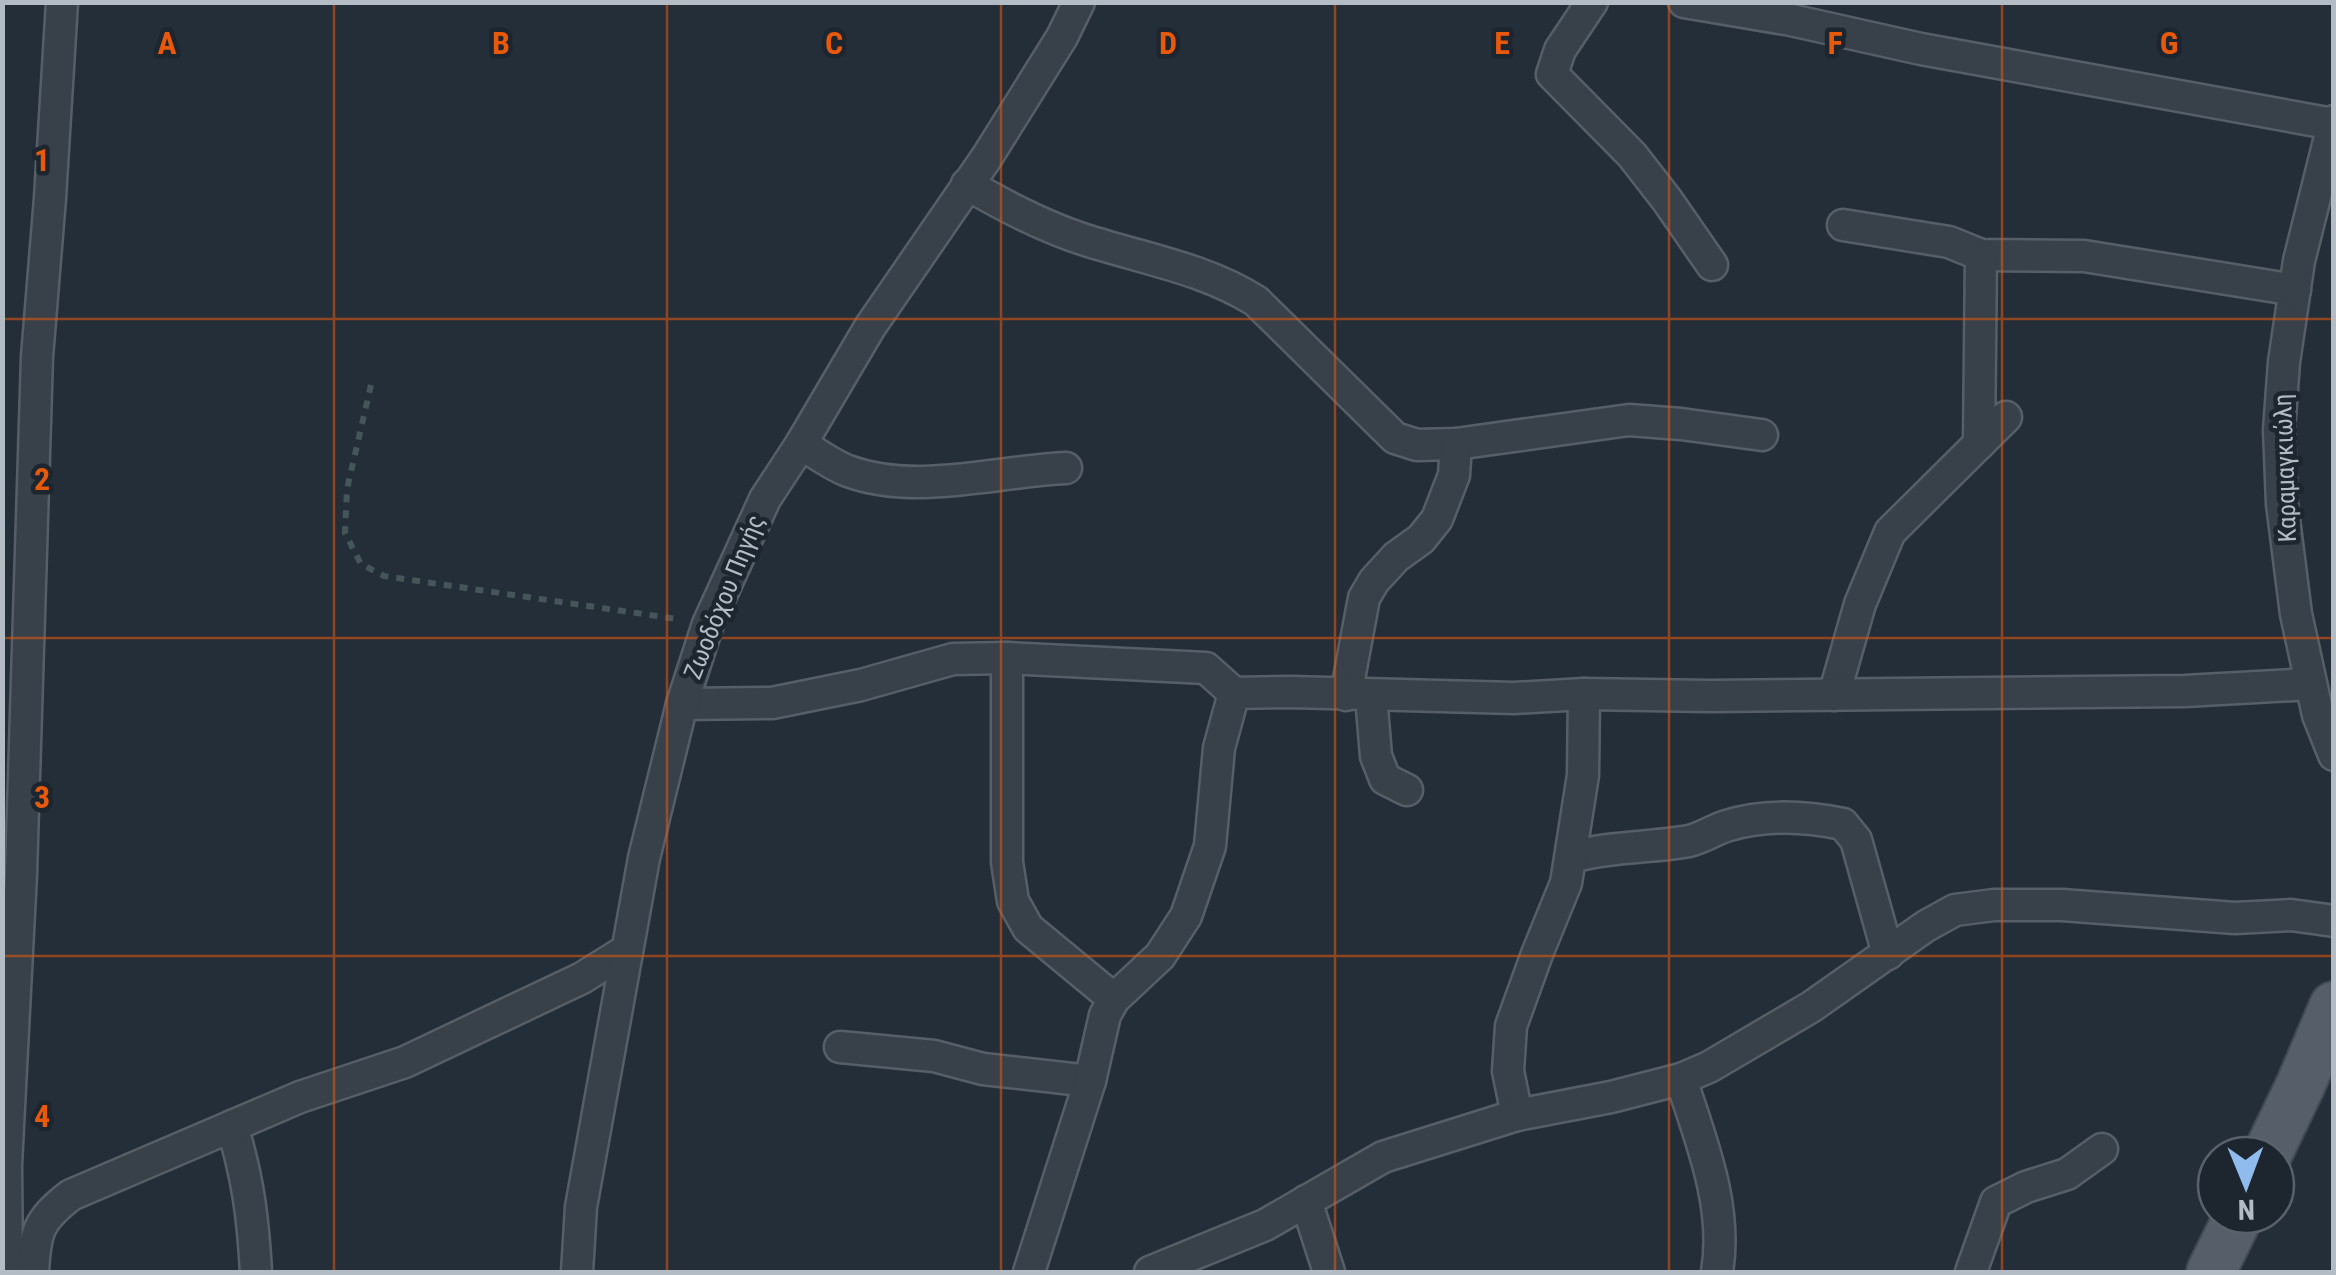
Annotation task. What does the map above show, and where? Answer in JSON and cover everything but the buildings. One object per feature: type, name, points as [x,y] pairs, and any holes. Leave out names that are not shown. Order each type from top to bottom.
[{"type":"main road","points":[[2277,1135],[2334,1006]]},
{"type":"main road","points":[[2212,1272],[2230,1235]]},
{"type":"street","points":[[7,1272],[6,1165],[21,874],[38,357],[62,2]]},
{"type":"street","name":"Ζωοδόχου Πηγής","points":[[577,1272],[581,1208],[644,858],[682,704],[708,624],[765,499],[870,327],[1062,37],[1078,2]]},
{"type":"street","points":[[1592,2],[1560,50],[1552,74],[1632,155],[1712,265]]},
{"type":"street","points":[[1684,2],[1815,13],[1920,49],[2333,123]]},
{"type":"street","name":"Καραμαγκιώλη","points":[[2333,123],[2300,261],[2280,413],[2282,504],[2296,614],[2318,715],[2334,755]]},
{"type":"street","points":[[967,184],[1006,207],[1098,244],[1171,263],[1231,286],[1256,301],[1395,438],[1417,445],[1456,444],[1629,420],[1762,435]]},
{"type":"street","points":[[1843,225],[1949,242],[1981,255],[2084,256],[2295,290]]},
{"type":"street","points":[[1979,444],[1981,255]]},
{"type":"street","points":[[1834,695],[1860,604],[1890,532],[2006,417]]},
{"type":"street","points":[[800,444],[847,471],[891,482],[1066,468]]},
{"type":"street","points":[[1407,790],[1385,778],[1359,696],[1364,598],[1396,557],[1421,539],[1437,519],[1454,475],[1456,444]]},
{"type":"street","points":[[682,704],[772,703],[862,685],[953,659],[1007,658],[1206,668],[1234,694],[1514,698],[1584,694],[2185,691],[2312,684]]},
{"type":"street","points":[[1007,658],[1007,862],[1013,901],[1028,928],[1114,1000]]},
{"type":"street","points":[[1029,1272],[1090,1080],[1105,1015],[1114,1000],[1160,956],[1186,916],[1210,846],[1219,748],[1234,694]]},
{"type":"street","points":[[1517,1116],[1508,1072],[1511,1026],[1572,858],[1583,774],[1584,694]]},
{"type":"street","points":[[1572,858],[1594,850],[1692,840],[1726,826],[1766,818],[1843,824],[1856,840],[1888,954]]},
{"type":"street","points":[[1150,1272],[1265,1225],[1383,1157],[1517,1116],[1681,1079],[1710,1066],[1812,1007],[1926,926],[1955,910],[1994,905],[2062,905],[2334,921]]},
{"type":"street","points":[[33,1272],[35,1243],[48,1212],[71,1195],[300,1097],[405,1062],[582,978],[626,950]]},
{"type":"street","points":[[840,1047],[934,1056],[983,1069],[1090,1080]]},
{"type":"street","points":[[1681,1079],[1708,1163],[1718,1212],[1721,1250],[1717,1272]]},
{"type":"street","points":[[232,1126],[253,1216],[256,1272]]},
{"type":"street","points":[[1971,1272],[1996,1202],[2026,1187],[2068,1174],[2102,1149]]},
{"type":"street","points":[[1306,1201],[1328,1272]]},
{"type":"path","points":[[371,385],[347,489],[345,533],[361,564],[384,576],[708,624]]}]
